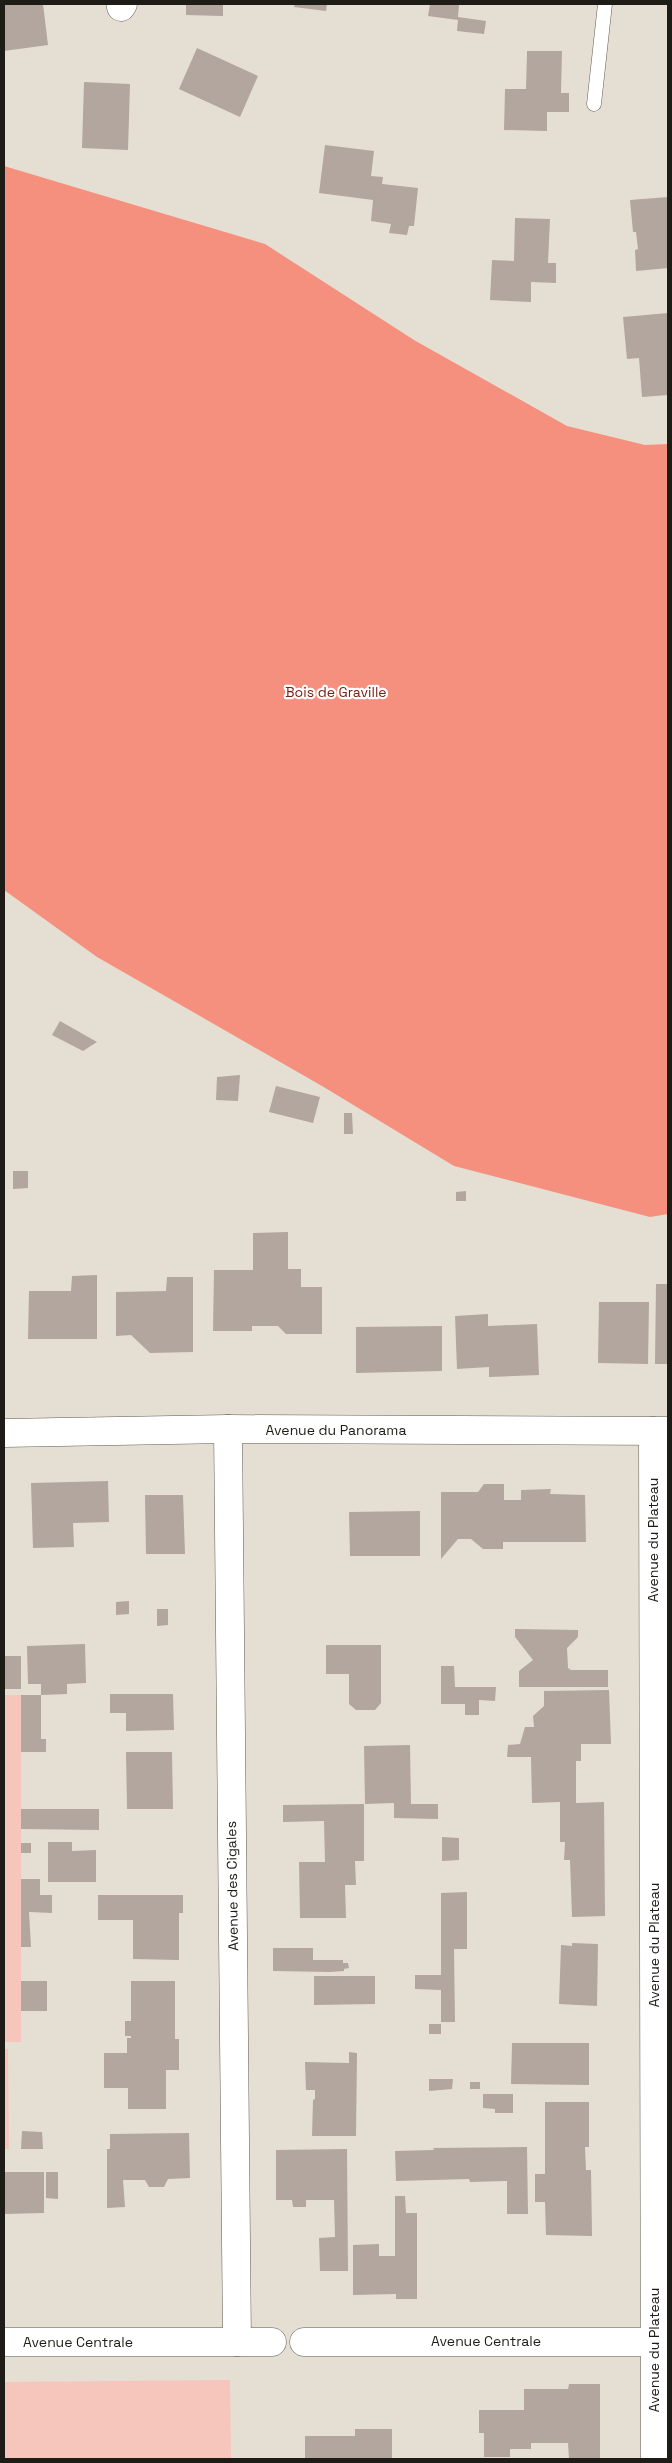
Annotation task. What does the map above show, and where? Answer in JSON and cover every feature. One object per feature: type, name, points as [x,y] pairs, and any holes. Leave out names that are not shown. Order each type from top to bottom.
[{"type":"street","name":"Avenue du Panorama","points":[[4,1433],[228,1429],[661,1431]]},
{"type":"street","name":"Avenue des Cigales","points":[[228,1429],[237,2342]]},
{"type":"street","name":"Avenue du Plateau","points":[[655,2459],[661,2342],[661,1431]]},
{"type":"street","name":"Avenue Centrale","points":[[4,2342],[272,2342]]},
{"type":"street","name":"Avenue Centrale","points":[[304,2342],[661,2342]]},
{"type":"lane","points":[[594,104],[604,4]]},
{"type":"shaded area","points":[[4,1695],[21,1695],[21,2042],[4,2042]]},
{"type":"shaded area","points":[[4,2049],[8,2049],[9,2149],[4,2149]]},
{"type":"shaded area","points":[[230,2380],[231,2459],[4,2459],[4,2382]]},
{"type":"green space","name":"Bois de Graville","points":[[4,166],[265,244],[414,340],[567,426],[645,445],[668,444],[668,1214],[650,1217],[454,1166],[322,1086],[97,957],[4,890]]},
{"type":"building","points":[[43,4],[48,45],[4,51],[4,5]]},
{"type":"building","points":[[186,4],[223,4],[223,16],[186,15]]},
{"type":"building","points":[[295,4],[327,4],[326,11],[294,7]]},
{"type":"building","points":[[430,4],[459,5],[458,17],[486,21],[484,34],[457,31],[458,20],[428,16]]},
{"type":"building","points":[[197,48],[258,76],[240,117],[179,89]]},
{"type":"building","points":[[527,51],[562,51],[561,93],[569,93],[569,112],[547,112],[547,131],[504,130],[505,89],[526,89]]},
{"type":"building","points":[[84,82],[130,84],[128,150],[82,148]]},
{"type":"building","points":[[325,145],[374,151],[371,176],[383,177],[382,184],[418,188],[414,226],[409,226],[407,235],[389,233],[391,224],[371,221],[373,200],[319,193]]},
{"type":"building","points":[[668,197],[668,268],[636,271],[635,250],[638,249],[636,232],[633,232],[630,200]]},
{"type":"building","points":[[515,218],[550,219],[548,263],[556,263],[556,283],[531,282],[531,302],[490,300],[492,260],[514,261]]},
{"type":"building","points":[[668,313],[668,395],[642,397],[639,358],[627,359],[623,317]]},
{"type":"building","points":[[60,1021],[97,1042],[83,1051],[52,1035]]},
{"type":"building","points":[[240,1075],[238,1101],[216,1100],[217,1077]]},
{"type":"building","points":[[276,1086],[320,1097],[313,1123],[269,1112]]},
{"type":"building","points":[[344,1113],[352,1113],[353,1134],[344,1134]]},
{"type":"building","points":[[13,1171],[28,1171],[28,1188],[13,1189]]},
{"type":"building","points":[[466,1191],[466,1201],[456,1201],[456,1192]]},
{"type":"building","points":[[288,1232],[288,1269],[301,1269],[301,1287],[322,1287],[322,1334],[286,1334],[278,1326],[252,1326],[252,1331],[213,1331],[214,1270],[253,1270],[253,1233]]},
{"type":"building","points":[[97,1275],[97,1339],[28,1339],[29,1291],[71,1291],[72,1276]]},
{"type":"building","points":[[167,1277],[193,1277],[193,1352],[150,1353],[131,1335],[116,1336],[116,1292],[166,1291]]},
{"type":"building","points":[[656,1284],[668,1284],[668,1364],[655,1364]]},
{"type":"building","points":[[599,1302],[649,1302],[648,1364],[598,1363]]},
{"type":"building","points":[[488,1314],[488,1326],[537,1324],[539,1375],[489,1377],[489,1367],[457,1369],[455,1316]]},
{"type":"building","points":[[442,1326],[442,1371],[356,1373],[356,1327]]},
{"type":"building","points":[[108,1481],[109,1522],[73,1523],[74,1547],[33,1548],[31,1483]]},
{"type":"building","points":[[484,1484],[504,1484],[504,1500],[521,1500],[521,1490],[551,1489],[550,1494],[585,1495],[586,1542],[503,1542],[503,1549],[483,1549],[471,1539],[458,1539],[441,1559],[441,1492],[478,1492]]},
{"type":"building","points":[[145,1495],[183,1495],[185,1554],[146,1554]]},
{"type":"building","points":[[420,1511],[420,1556],[350,1556],[349,1512]]},
{"type":"building","points":[[129,1601],[129,1614],[116,1615],[116,1602]]},
{"type":"building","points":[[157,1609],[168,1609],[168,1625],[157,1626]]},
{"type":"building","points":[[515,1629],[578,1630],[578,1637],[567,1648],[568,1668],[571,1670],[608,1670],[608,1687],[519,1687],[519,1671],[533,1660],[515,1637]]},
{"type":"building","points":[[85,1644],[86,1683],[67,1684],[67,1694],[41,1695],[41,1684],[28,1684],[27,1646]]},
{"type":"building","points":[[326,1645],[381,1645],[381,1703],[375,1710],[356,1710],[349,1704],[349,1674],[326,1674]]},
{"type":"building","points":[[4,1656],[21,1656],[21,1689],[4,1689]]},
{"type":"building","points":[[441,1666],[454,1666],[455,1687],[496,1687],[495,1701],[479,1700],[479,1715],[465,1715],[465,1704],[441,1704]]},
{"type":"building","points":[[609,1690],[611,1744],[581,1744],[581,1761],[576,1761],[576,1803],[604,1802],[605,1916],[572,1917],[570,1860],[564,1860],[565,1842],[560,1842],[560,1802],[532,1803],[531,1757],[507,1757],[508,1745],[520,1744],[525,1727],[534,1727],[533,1716],[544,1706],[544,1691]]},
{"type":"building","points":[[110,1694],[173,1694],[174,1730],[126,1731],[126,1713],[110,1713]]},
{"type":"building","points":[[21,1695],[41,1695],[41,1739],[46,1739],[46,1752],[21,1752]]},
{"type":"building","points":[[410,1745],[411,1804],[438,1804],[438,1819],[394,1818],[394,1803],[365,1804],[364,1746]]},
{"type":"building","points":[[126,1752],[172,1752],[173,1809],[127,1809]]},
{"type":"building","points":[[364,1804],[364,1861],[355,1861],[356,1885],[345,1885],[346,1918],[300,1918],[299,1862],[325,1862],[324,1821],[283,1822],[283,1805]]},
{"type":"building","points":[[21,1809],[99,1809],[99,1830],[21,1829]]},
{"type":"building","points":[[442,1837],[459,1838],[459,1860],[442,1861]]},
{"type":"building","points":[[48,1842],[72,1842],[72,1851],[96,1850],[96,1882],[48,1882]]},
{"type":"building","points":[[21,1843],[31,1843],[31,1853],[21,1853]]},
{"type":"building","points":[[21,1879],[40,1879],[40,1895],[52,1895],[52,1913],[29,1912],[31,1947],[21,1947]]},
{"type":"building","points":[[467,1892],[467,1949],[454,1949],[455,2022],[441,2022],[441,1990],[415,1989],[415,1975],[441,1975],[441,1893]]},
{"type":"building","points":[[98,1895],[183,1895],[183,1913],[179,1913],[179,1960],[133,1959],[133,1920],[98,1920]]},
{"type":"building","points":[[572,1943],[598,1944],[597,2006],[559,2004],[561,1945],[572,1946]]},
{"type":"building","points":[[273,1948],[313,1948],[313,1960],[343,1960],[343,1963],[348,1963],[349,1968],[344,1969],[344,1971],[330,1972],[273,1971]]},
{"type":"building","points":[[314,1976],[375,1976],[375,2004],[314,2005]]},
{"type":"building","points":[[21,1981],[47,1981],[47,2011],[21,2011]]},
{"type":"building","points":[[131,1981],[175,1981],[175,2039],[179,2039],[179,2070],[166,2070],[166,2109],[128,2109],[128,2088],[104,2088],[104,2053],[127,2053],[127,2038],[131,2038],[131,2036],[125,2036],[125,2021],[131,2021]]},
{"type":"building","points":[[429,2024],[441,2024],[441,2034],[429,2034]]},
{"type":"building","points":[[512,2043],[589,2043],[589,2085],[511,2084]]},
{"type":"building","points":[[349,2052],[357,2053],[356,2136],[312,2136],[315,2090],[306,2090],[305,2062],[349,2063]]},
{"type":"building","points":[[429,2079],[453,2079],[452,2089],[429,2091]]},
{"type":"building","points":[[470,2082],[480,2082],[480,2089],[470,2089]]},
{"type":"building","points":[[483,2094],[513,2094],[513,2113],[495,2113],[495,2109],[483,2108]]},
{"type":"building","points":[[545,2102],[589,2102],[589,2147],[585,2147],[586,2170],[591,2170],[592,2236],[546,2235],[545,2202],[535,2202],[535,2174],[545,2174]]},
{"type":"building","points":[[22,2131],[42,2132],[43,2149],[21,2149]]},
{"type":"building","points":[[189,2133],[190,2178],[168,2179],[164,2187],[149,2187],[145,2180],[123,2180],[125,2207],[107,2208],[107,2149],[110,2149],[110,2134]]},
{"type":"building","points":[[527,2147],[528,2214],[507,2214],[507,2181],[470,2182],[469,2179],[396,2181],[395,2151],[434,2150],[433,2148]]},
{"type":"building","points":[[347,2149],[348,2271],[320,2271],[319,2238],[335,2237],[334,2200],[306,2200],[306,2207],[293,2207],[292,2200],[276,2200],[276,2150]]},
{"type":"building","points":[[4,2172],[44,2172],[44,2213],[4,2214]]},
{"type":"building","points":[[46,2172],[58,2172],[58,2199],[46,2198]]},
{"type":"building","points":[[395,2196],[405,2196],[406,2213],[417,2213],[417,2299],[396,2299],[396,2294],[353,2295],[353,2245],[379,2244],[379,2256],[395,2256]]},
{"type":"building","points":[[569,2384],[600,2384],[600,2459],[569,2459],[568,2443],[531,2443],[531,2449],[510,2449],[510,2457],[484,2457],[484,2433],[479,2433],[479,2410],[524,2410],[524,2389],[568,2389]]},
{"type":"building","points":[[355,2429],[392,2429],[392,2459],[305,2459],[305,2436],[355,2436]]}]
